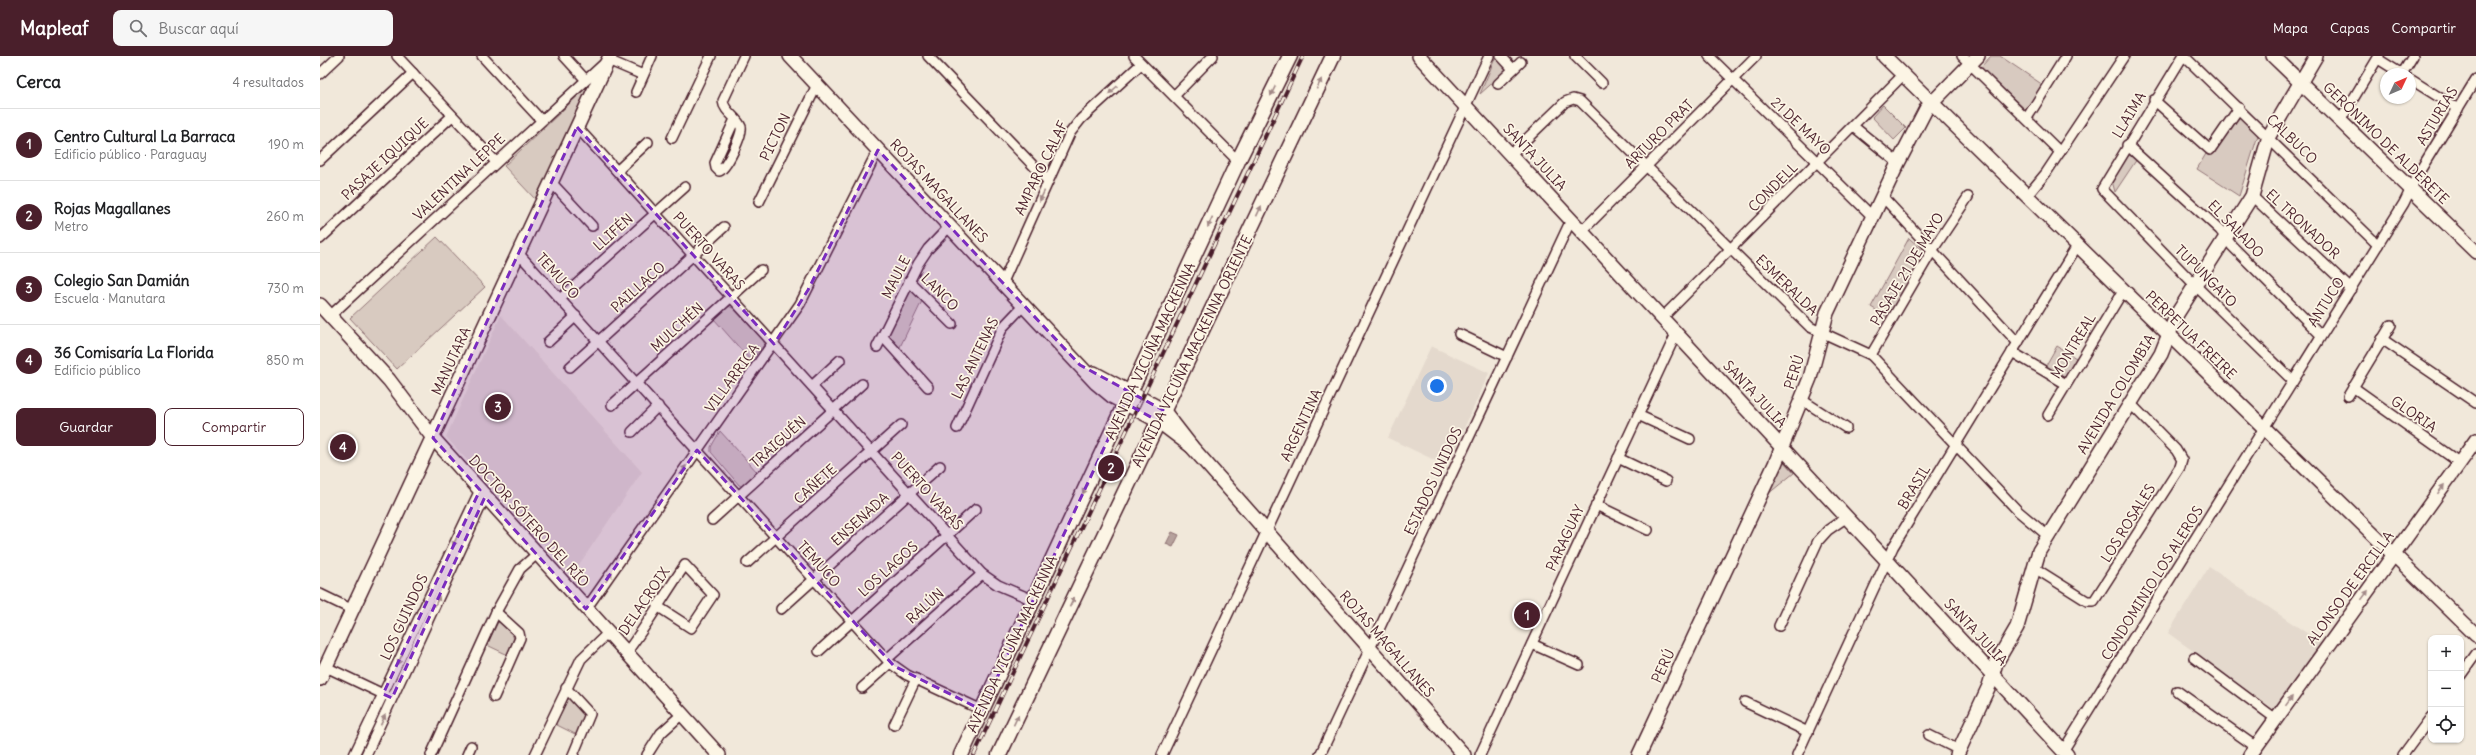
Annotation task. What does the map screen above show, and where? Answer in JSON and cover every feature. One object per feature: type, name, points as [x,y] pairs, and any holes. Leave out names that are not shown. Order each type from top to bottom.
[{"type":"main road","name":"AVENIDA VICUÑA MACKENNA","points":[[961,755],[1238,161],[1290,56]]},
{"type":"main road","name":"AVENIDA VICUÑA MACKENNA ORIENTE","points":[[999,755],[1333,56]]},
{"type":"street","points":[[320,74],[339,56]]},
{"type":"street","points":[[397,56],[496,162]]},
{"type":"street","points":[[482,56],[541,120]]},
{"type":"street","points":[[564,56],[585,79]]},
{"type":"street","points":[[636,92],[652,56]]},
{"type":"street","points":[[672,138],[710,56]]},
{"type":"street","points":[[735,119],[715,163],[718,170],[725,168],[740,135],[741,128],[735,119],[724,106],[723,100],[744,56]]},
{"type":"street","name":"ROJAS MAGALLANES","points":[[790,56],[1080,365],[1127,398],[1161,416],[1191,446],[1267,530],[1464,755]]},
{"type":"street","points":[[928,56],[1048,181]]},
{"type":"street","points":[[1134,56],[1238,161]]},
{"type":"street","points":[[1174,96],[1213,56]]},
{"type":"street","name":"SANTA JULIA","points":[[1419,56],[2065,753]]},
{"type":"street","name":"ARGENTINA","points":[[1162,755],[1488,56]]},
{"type":"street","points":[[1501,56],[1513,69]]},
{"type":"street","points":[[1575,56],[1602,83]]},
{"type":"street","name":"21 DE MAYO","points":[[1709,56],[1873,217]]},
{"type":"street","name":"ARTURO PRAT","points":[[1582,231],[1756,56]]},
{"type":"street","name":"PERPETUA FREIRE","points":[[1884,56],[2168,336],[2476,635]]},
{"type":"street","points":[[2027,118],[2066,56]]},
{"type":"street","points":[[2027,196],[2060,152],[2124,56]]},
{"type":"street","name":"LLAIMA","points":[[2102,189],[2154,100],[2184,56]]},
{"type":"street","name":"CALBUCO","points":[[2184,56],[2269,136],[2378,244]]},
{"type":"street","name":"GERÓNIMO DE ALDERETE","points":[[2273,56],[2410,189],[2475,249]]},
{"type":"street","name":"AVENIDA COLOMBIA","points":[[1958,752],[1989,686],[1992,673],[2021,616],[2033,567],[2048,536],[2162,354],[2174,319],[2252,196],[2269,136],[2316,56]]},
{"type":"street","points":[[2406,68],[2413,56]]},
{"type":"street","points":[[609,58],[643,76]]},
{"type":"street","name":"VALENTINA LEPPE","points":[[330,316],[609,58]]},
{"type":"street","name":"MANUTARA","points":[[323,666],[353,610],[609,58]]},
{"type":"street","points":[[2340,121],[2379,58],[2393,68]]},
{"type":"street","points":[[1970,59],[2060,152]]},
{"type":"street","name":"PERÚ","points":[[1639,755],[1782,447],[1814,367],[1821,334],[1831,304],[1898,163],[1922,116],[1970,59]]},
{"type":"street","points":[[1498,84],[1521,62]]},
{"type":"street","name":"AMPARO CALAF","points":[[1003,282],[1074,127],[1141,64]]},
{"type":"street","points":[[320,160],[413,73]]},
{"type":"street","name":"CONDELL","points":[[1662,318],[1903,75]]},
{"type":"street","name":"ASTURIAS","points":[[2410,189],[2476,79]]},
{"type":"street","points":[[2416,83],[2458,109]]},
{"type":"street","name":"PICTON","points":[[759,202],[817,85]]},
{"type":"street","name":"ESMERALDA","points":[[1511,154],[1565,102],[1573,99],[1583,103],[1810,327],[1821,334],[1871,356],[2018,511],[2048,536]]},
{"type":"street","points":[[2154,100],[2210,150],[2239,108]]},
{"type":"street","name":"PASAJE IQUIQUE","points":[[320,239],[452,116]]},
{"type":"street","points":[[1853,126],[1898,163]]},
{"type":"street","name":"PUERTO VARAS","points":[[577,127],[982,574],[998,585],[1033,600]]},
{"type":"street","points":[[617,171],[648,142]]},
{"type":"street","name":"EL SALADO","points":[[2127,145],[2226,238],[2321,335]]},
{"type":"street","name":"VILLARRICA","points":[[586,609],[697,450],[774,344],[812,283],[878,150]]},
{"type":"street","points":[[552,183],[592,226]]},
{"type":"street","name":"LLIFÉN","points":[[560,299],[685,187]]},
{"type":"street","name":"TUPUNGATO","points":[[2102,189],[2195,285],[2293,382]]},
{"type":"street","name":"ANTUCO","points":[[2264,429],[2321,335],[2351,289],[2410,189]]},
{"type":"street","name":"EL TRONADOR","points":[[2252,196],[2351,289]]},
{"type":"street","points":[[1882,197],[2018,343]]},
{"type":"street","name":"PASAJE 21 DE MAYO","points":[[1871,356],[1932,251],[1968,197]]},
{"type":"street","name":"ESTADOS UNIDOS","points":[[1320,755],[1571,220]]},
{"type":"street","name":"MAULE","points":[[877,347],[909,281],[928,249],[950,226]]},
{"type":"street","name":"PAILLACO","points":[[570,367],[724,227]]},
{"type":"street","name":"BRASIL","points":[[1797,755],[1894,547],[2077,246]]},
{"type":"street","name":"TEMUCO","points":[[519,254],[888,661],[916,679],[982,710]]},
{"type":"street","name":"MULCHÉN","points":[[612,405],[761,270]]},
{"type":"street","name":"LANCO","points":[[909,281],[952,324]]},
{"type":"street","name":"MONTREAL","points":[[2048,415],[2123,291]]},
{"type":"street","name":"DOCTOR SÓTERO DEL RÍO","points":[[320,305],[393,385],[433,438],[482,494],[719,755]]},
{"type":"street","name":"LAS ANTENAS","points":[[957,428],[1003,327],[1024,305]]},
{"type":"street","name":"TEMUCO","points":[[548,342],[576,316]]},
{"type":"street","points":[[2348,396],[2391,325]]},
{"type":"street","points":[[1459,334],[1507,357]]},
{"type":"street","name":"PARAGUAY","points":[[1480,755],[1676,334]]},
{"type":"street","points":[[883,337],[928,387]]},
{"type":"street","points":[[2382,339],[2476,403]]},
{"type":"street","points":[[2012,352],[2066,384]]},
{"type":"street","points":[[812,386],[840,360]]},
{"type":"street","name":"TRAIGUÉN","points":[[712,520],[862,384]]},
{"type":"street","name":"GLORIA","points":[[2353,387],[2460,463]]},
{"type":"street","points":[[1802,400],[1846,428]]},
{"type":"street","name":"LOS ROSALES","points":[[2033,567],[2087,601],[2094,601],[2180,467],[2181,458],[2176,450],[2131,404]]},
{"type":"street","points":[[632,432],[658,406]]},
{"type":"street","points":[[1638,415],[1690,439]]},
{"type":"street","name":"CAÑETE","points":[[748,563],[901,425]]},
{"type":"street","name":"CONDOMINIO LOS ALEROS","points":[[2065,753],[2264,429]]},
{"type":"street","name":"ALONSO DE ERCILLA","points":[[2253,751],[2476,440]]},
{"type":"street","points":[[1618,458],[1666,481]]},
{"type":"street","name":"ENSENADA","points":[[781,609],[940,466]]},
{"type":"street","name":"LOS GUINDOS","points":[[354,755],[482,494]]},
{"type":"street","name":"LOS GUINDOS","points":[[366,755],[482,494]]},
{"type":"street","points":[[1596,505],[1648,530]]},
{"type":"street","name":"LOS LAGOS","points":[[819,651],[976,509]]},
{"type":"street","points":[[1779,626],[1818,541],[1828,530],[1847,517]]},
{"type":"street","points":[[431,755],[496,612],[520,569],[536,554]]},
{"type":"street","name":"DELACROIX","points":[[626,653],[657,606],[685,565],[713,595],[691,628],[657,606]]},
{"type":"street","name":"RALÚN","points":[[862,688],[888,661],[982,574]]},
{"type":"street","points":[[320,594],[353,610]]},
{"type":"street","points":[[494,697],[520,638],[518,632],[496,612]]},
{"type":"street","points":[[535,755],[581,659],[608,633]]},
{"type":"street","points":[[1532,644],[1579,665]]},
{"type":"street","points":[[2464,671],[2476,654]]},
{"type":"street","points":[[2194,658],[2276,719]]},
{"type":"street","points":[[323,666],[392,698]]},
{"type":"street","points":[[894,725],[916,679]]},
{"type":"street","points":[[566,688],[590,714],[590,718],[573,755]]},
{"type":"street","points":[[2177,691],[2253,751]]},
{"type":"street","points":[[1745,702],[1808,732]]},
{"type":"street","points":[[647,755],[656,738],[682,714]]},
{"type":"street","points":[[2403,755],[2428,721]]},
{"type":"street","points":[[1929,735],[1958,752]]},
{"type":"highlighted area","points":[[577,127],[774,344],[808,290],[878,150],[1080,365],[1163,410],[1158,421],[1125,403],[982,710],[894,666],[697,450],[586,609],[485,497],[392,698],[383,694],[480,490],[433,438]]},
{"type":"shaded area","points":[[1496,56],[1507,65],[1507,70],[1480,94]]},
{"type":"shaded area","points":[[1991,56],[2000,56],[2043,85],[2026,110],[1980,68]]},
{"type":"shaded area","points":[[587,87],[590,89],[535,199],[504,166]]},
{"type":"shaded area","points":[[1883,105],[1906,128],[1894,140],[1872,117]]},
{"type":"shaded area","points":[[2239,113],[2259,132],[2239,196],[2197,169],[2207,152],[2211,155]]},
{"type":"shaded area","points":[[2126,152],[2137,159],[2115,192],[2111,177]]},
{"type":"shaded area","points":[[437,237],[485,287],[397,369],[350,318]]},
{"type":"shaded area","points":[[1909,238],[1927,254],[1889,318],[1871,307]]},
{"type":"shaded area","points":[[910,288],[922,301],[899,349],[887,337]]},
{"type":"shaded area","points":[[728,306],[733,308],[764,341],[764,345],[751,361],[714,319]]},
{"type":"shaded area","points":[[501,315],[642,472],[572,575],[446,437]]},
{"type":"shaded area","points":[[1431,346],[1489,373],[1447,466],[1388,438]]},
{"type":"shaded area","points":[[2057,346],[2076,358],[2065,378],[2045,367]]},
{"type":"shaded area","points":[[720,431],[758,473],[743,487],[739,485],[711,452],[711,447]]},
{"type":"shaded area","points":[[1783,461],[1794,473],[1768,494]]},
{"type":"shaded area","points":[[1172,532],[1179,535],[1173,547],[1166,544]]},
{"type":"shaded area","points":[[2209,567],[2323,644],[2275,710],[2168,633]]},
{"type":"shaded area","points":[[498,622],[502,622],[513,637],[513,644],[508,655],[487,645]]},
{"type":"shaded area","points":[[566,697],[570,697],[586,716],[577,735],[553,723]]},
{"type":"railway","points":[[974,755],[1303,56]]},
{"type":"place","name":"Colegio San Damián","points":[[498,407]]},
{"type":"place","name":"36 Comisaría La Florida","points":[[343,447]]},
{"type":"place","name":"Rojas Magallanes","points":[[1111,468]]},
{"type":"place","name":"Centro Cultural La Barraca","points":[[1527,615]]}]
